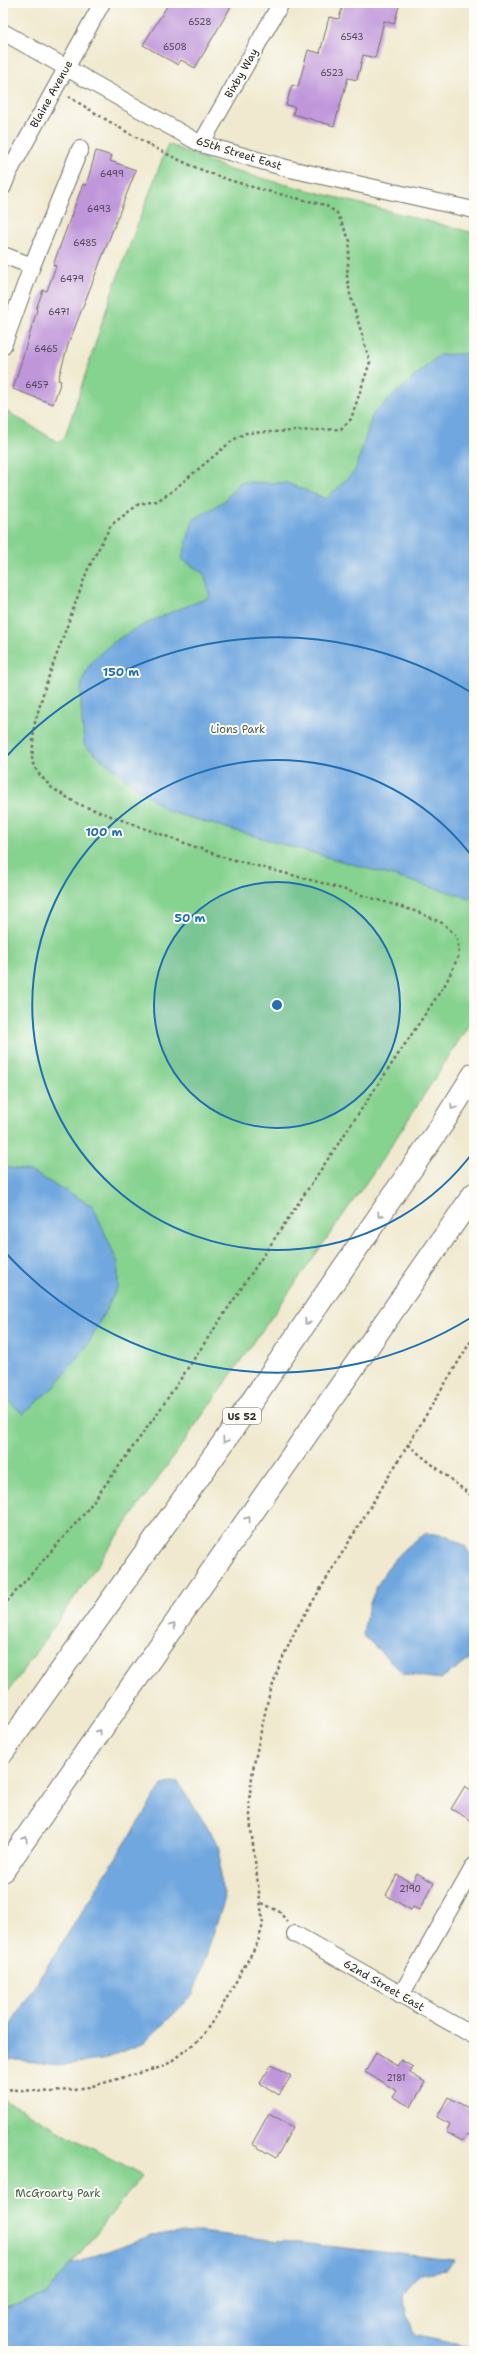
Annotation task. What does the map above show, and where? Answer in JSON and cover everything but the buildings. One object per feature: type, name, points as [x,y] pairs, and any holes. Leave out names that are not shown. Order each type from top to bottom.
[{"type":"highway","name":"US 52","points":[[3,1752],[221,1446],[434,1136],[474,1074]]},
{"type":"highway","points":[[3,1871],[474,1194]]},
{"type":"street","name":"Blaine Avenue","points":[[3,187],[8,174],[102,3]]},
{"type":"street","name":"Bixby Way","points":[[201,144],[281,3]]},
{"type":"street","name":"65th Street East","points":[[3,32],[201,144],[290,169],[474,210]]},
{"type":"street","points":[[3,346],[32,266],[80,149]]},
{"type":"street","points":[[3,255],[32,266]]},
{"type":"street","points":[[401,1995],[474,1866]]},
{"type":"street","name":"62nd Street East","points":[[294,1934],[474,2036]]},
{"type":"path","points":[[3,1606],[84,1514],[157,1414],[446,983],[458,955],[457,937],[444,924],[424,915],[322,883],[223,857],[86,807],[52,788],[38,773],[32,762],[34,726],[45,687],[87,571],[111,525],[139,504],[157,502],[233,440],[246,433],[341,429],[351,419],[370,362],[350,294],[347,276],[350,241],[337,213],[325,205],[224,179],[176,159],[55,88]]},
{"type":"path","points":[[3,2089],[53,2092],[89,2087],[165,2066],[200,2039],[219,2012],[258,1942],[264,1924],[251,1828],[249,1801],[253,1769],[268,1699],[280,1664],[296,1629],[474,1336]]},
{"type":"path","points":[[408,1445],[474,1498]]},
{"type":"path","points":[[261,1903],[280,1912],[294,1934]]},
{"type":"green space","name":"Lions Park","points":[[168,144],[230,170],[474,233],[474,1017],[384,1157],[3,1699],[3,409],[58,442],[65,437],[113,289]]},
{"type":"green space","name":"McGroarty Park","points":[[3,2099],[142,2176],[47,2294],[3,2309]]},
{"type":"water","points":[[474,353],[474,897],[466,897],[167,811],[84,745],[81,689],[89,667],[101,653],[117,640],[136,629],[156,619],[210,597],[204,574],[182,559],[193,520],[224,501],[240,482],[287,483],[326,499],[355,471],[373,414],[439,355]]},
{"type":"water","points":[[3,1167],[30,1171],[93,1206],[118,1263],[118,1286],[89,1343],[55,1386],[23,1414],[3,1396]]},
{"type":"water","points":[[427,1533],[448,1536],[465,1546],[474,1560],[474,1657],[440,1679],[404,1674],[363,1635],[370,1604],[375,1590],[383,1576],[402,1552]]},
{"type":"water","points":[[178,1782],[220,1847],[220,1879],[225,1898],[193,1995],[144,2043],[102,2060],[59,2065],[9,2059],[10,2025],[162,1785]]},
{"type":"water","points":[[199,2232],[454,2260],[447,2270],[420,2274],[402,2294],[414,2335],[474,2348],[474,2351],[3,2351],[3,2309],[47,2294],[70,2265],[151,2235]]}]
